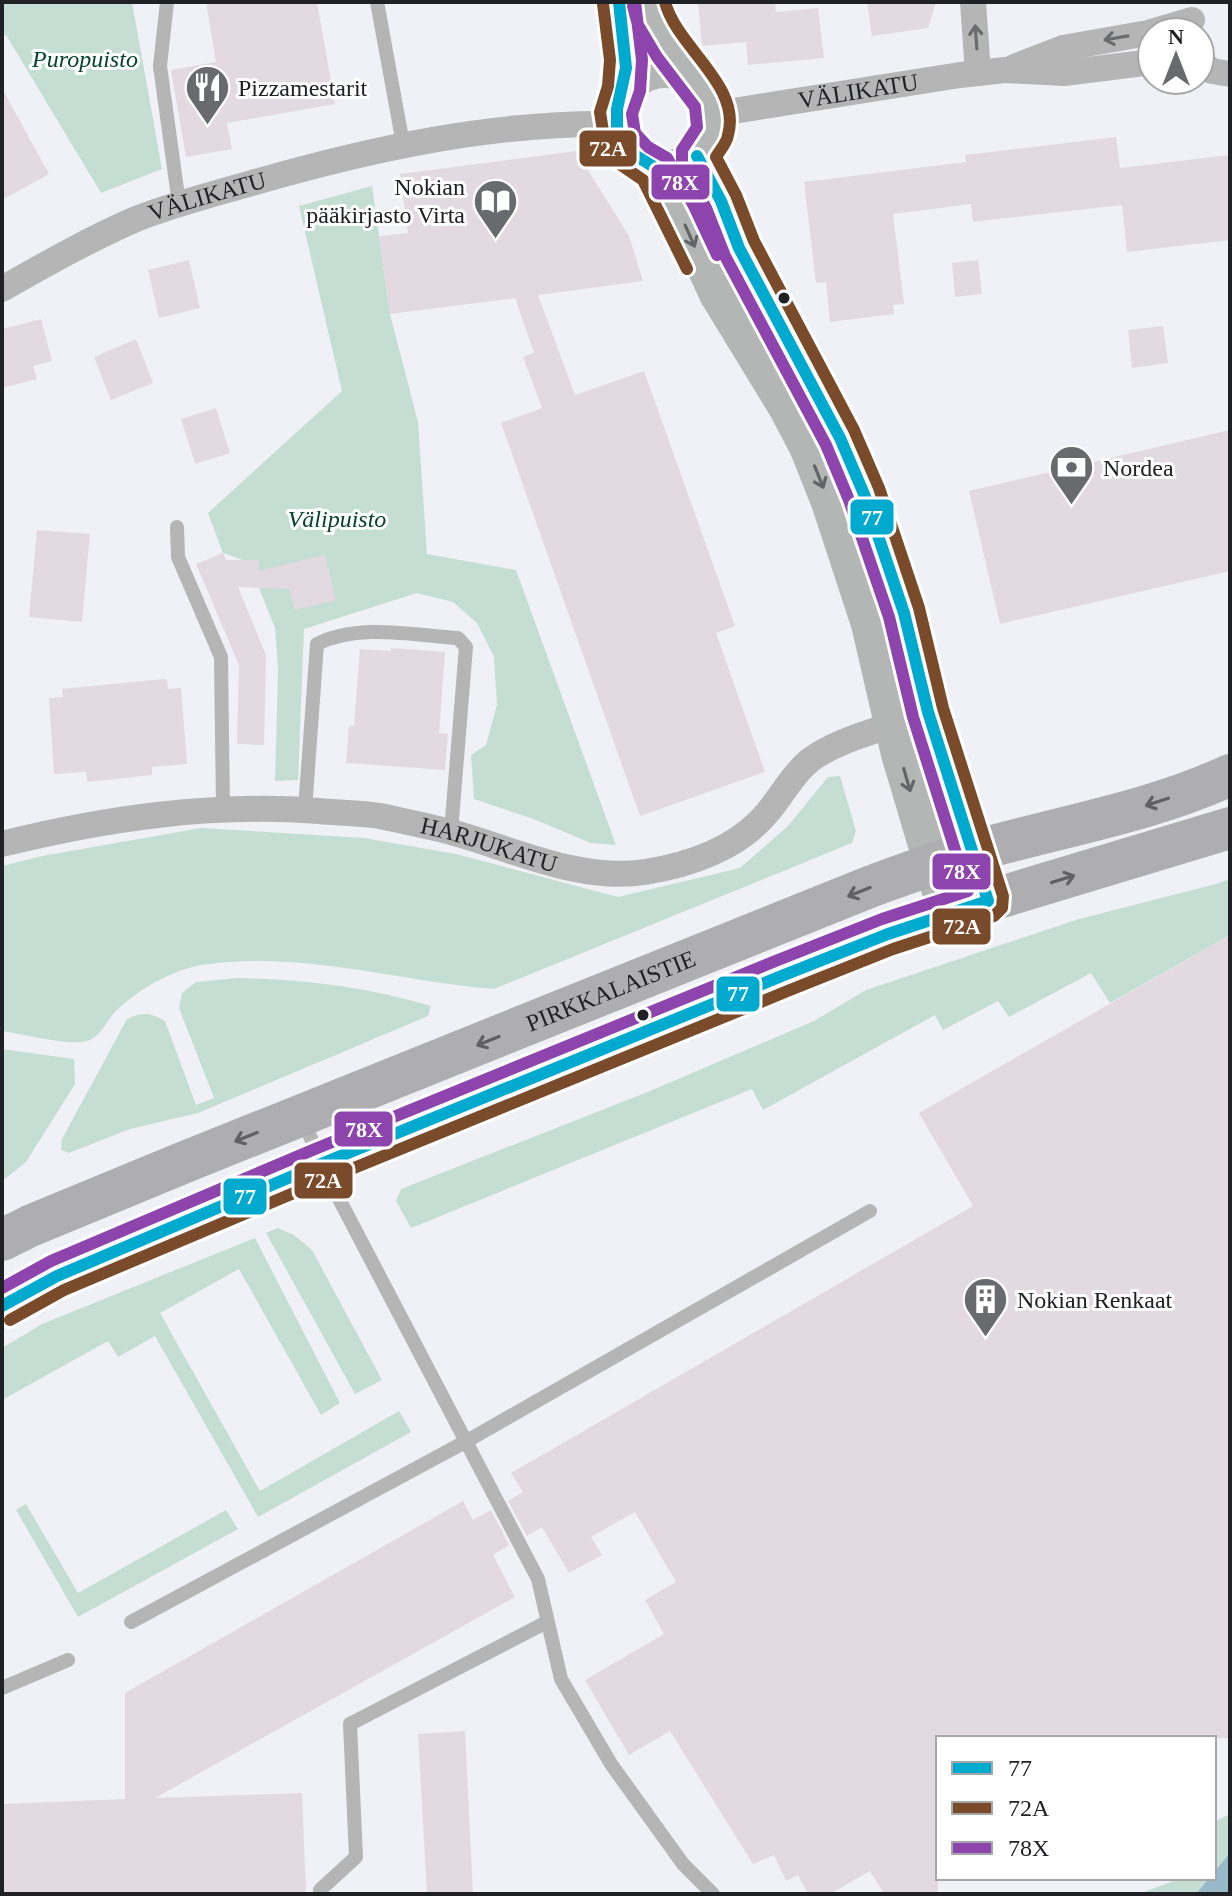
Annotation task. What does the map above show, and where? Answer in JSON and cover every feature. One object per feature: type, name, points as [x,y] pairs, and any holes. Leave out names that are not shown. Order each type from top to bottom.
[{"type":"main road","points":[[619,2],[626,60],[624,89],[616,113],[620,139],[640,161],[654,167],[670,168],[685,164],[697,156],[713,131],[714,114],[711,101],[653,18],[649,2]]},
{"type":"main road","points":[[624,89],[646,73],[663,70],[679,72],[693,79]]},
{"type":"main road","points":[[697,156],[721,201],[739,248],[840,438],[864,494],[904,613],[928,712],[988,901]]},
{"type":"main road","points":[[654,167],[680,214],[717,294],[808,449],[829,502],[869,624],[899,754],[947,915]]},
{"type":"main road","name":"PIRKKALAISTIE","points":[[2,1240],[74,1206],[932,864],[1126,812],[1204,787],[1230,775]]},
{"type":"main road","name":"PIRKKALAISTIE","points":[[2,1306],[57,1276],[321,1164],[888,934],[1230,828]]},
{"type":"street","points":[[973,2],[978,73]]},
{"type":"street","name":"VÄLIKATU","points":[[1005,70],[1063,48],[1136,35]]},
{"type":"street","name":"VÄLIKATU","points":[[714,114],[845,91],[978,73],[1005,70],[1064,73],[1136,64]]},
{"type":"street","name":"VÄLIKATU","points":[[2,289],[116,229],[179,204],[286,173],[403,144],[520,127],[616,124]]},
{"type":"street","name":"HARJUKATU","points":[[2,844],[99,823],[223,808],[305,810],[377,816],[451,832],[586,870],[645,872],[717,852],[745,836],[810,760],[831,748],[928,712]]},
{"type":"lane","points":[[167,2],[160,66],[179,204]]},
{"type":"lane","points":[[377,2],[403,144]]},
{"type":"lane","points":[[177,527],[178,557],[221,657],[223,808]]},
{"type":"lane","points":[[305,810],[317,644],[326,639],[363,632],[458,638],[466,647],[451,832]]},
{"type":"lane","points":[[301,1116],[321,1164],[538,1579],[561,1679],[611,1764],[683,1864],[713,1894]]},
{"type":"lane","points":[[131,1622],[465,1442],[870,1211]]},
{"type":"lane","points":[[321,1894],[320,1890],[356,1857],[350,1724],[547,1622]]},
{"type":"lane","points":[[2,1688],[68,1660]]},
{"type":"green space","name":"Puropuisto","points":[[2,2],[132,2],[162,169],[101,193],[6,35],[2,37]]},
{"type":"green space","name":"Välipuisto","points":[[372,186],[390,314],[418,422],[427,554],[516,570],[616,845],[591,843],[474,799],[471,755],[486,745],[497,705],[494,657],[477,623],[453,602],[417,593],[304,629],[298,780],[275,781],[278,669],[275,628],[259,588],[259,560],[243,560],[223,553],[208,513],[342,391],[299,206]]},
{"type":"green space","points":[[840,776],[856,831],[852,843],[494,989],[312,964],[239,961],[202,965],[156,982],[124,1003],[98,1035],[88,1041],[64,1042],[2,1031],[2,866],[201,828],[364,838],[456,854],[618,897],[740,868],[788,826],[828,777]]},
{"type":"green space","points":[[1230,879],[1230,935],[1110,1003],[1091,973],[1009,1017],[998,1001],[943,1030],[935,1015],[763,1110],[752,1089],[411,1228],[396,1201],[401,1189],[650,1091],[814,1021],[866,990],[1079,919]]},
{"type":"green space","points":[[237,978],[335,985],[431,1006],[428,1016],[198,1113],[130,1129],[69,1153],[61,1150],[62,1139],[127,1019],[132,1017],[142,1014],[165,1021],[196,1105],[214,1098],[179,1008],[182,993],[196,982]]},
{"type":"green space","points":[[2,1049],[74,1059],[75,1084],[26,1162],[2,1181]]},
{"type":"green space","points":[[278,1228],[294,1235],[312,1250],[382,1380],[355,1394],[266,1233]]},
{"type":"green space","points":[[255,1238],[340,1403],[321,1415],[239,1269],[160,1313],[260,1491],[399,1411],[411,1432],[258,1517],[155,1336],[118,1357],[108,1341],[2,1400],[2,1348],[42,1324]]},
{"type":"green space","points":[[26,1504],[78,1593],[226,1510],[238,1529],[78,1617],[16,1510]]},
{"type":"green space","points":[[1230,1814],[1230,1853],[1216,1870],[1216,1821]]},
{"type":"green space","points":[[1207,1880],[1196,1894],[1139,1894],[1173,1881]]},
{"type":"water","points":[[1230,1853],[1230,1894],[1196,1894],[1207,1880],[1216,1880],[1216,1870]]},
{"type":"building","points":[[206,2],[317,2],[335,104],[227,123],[232,149],[186,157],[171,70],[216,62]]},
{"type":"building","points":[[698,2],[775,2],[776,12],[818,8],[824,58],[748,65],[746,42],[702,46]]},
{"type":"building","points":[[867,2],[936,2],[928,28],[872,36]]},
{"type":"building","points":[[2,88],[49,174],[2,200]]},
{"type":"building","points":[[1116,137],[1120,168],[1230,155],[1230,240],[1127,252],[1122,205],[973,222],[971,204],[893,214],[904,304],[893,305],[894,314],[830,322],[826,282],[816,283],[804,182],[966,162],[965,155]]},
{"type":"building","points":[[576,151],[629,236],[643,281],[538,295],[575,395],[644,371],[735,626],[716,633],[765,772],[640,816],[501,423],[542,408],[523,357],[534,353],[515,298],[390,314],[379,236],[408,233],[400,174]]},
{"type":"building","points":[[189,260],[200,308],[159,318],[148,270]]},
{"type":"building","points":[[978,260],[982,294],[955,297],[952,263]]},
{"type":"building","points":[[41,319],[52,361],[33,366],[37,379],[2,388],[2,329]]},
{"type":"building","points":[[1163,326],[1168,363],[1132,368],[1128,330]]},
{"type":"building","points":[[136,339],[153,383],[111,400],[94,357]]},
{"type":"building","points":[[216,408],[230,453],[195,464],[181,419]]},
{"type":"building","points":[[1230,430],[1230,571],[1000,624],[969,491]]},
{"type":"building","points":[[37,530],[90,534],[82,622],[29,617]]},
{"type":"building","points":[[223,553],[226,560],[259,560],[259,571],[325,555],[336,600],[295,610],[289,589],[238,587],[266,655],[264,745],[237,744],[239,665],[196,564]]},
{"type":"building","points":[[391,648],[445,652],[439,733],[448,734],[445,770],[346,763],[349,726],[354,726],[360,649],[390,651]]},
{"type":"building","points":[[167,680],[168,689],[181,688],[187,764],[152,767],[152,775],[87,782],[86,772],[54,774],[49,698],[63,697],[62,689]]},
{"type":"building","name":"Nokian Renkaat","points":[[1230,935],[1230,1738],[936,1736],[938,1894],[884,1894],[870,1871],[830,1894],[808,1894],[798,1875],[786,1881],[774,1855],[753,1864],[670,1731],[629,1755],[585,1680],[664,1634],[645,1600],[676,1582],[635,1512],[591,1537],[602,1555],[569,1573],[542,1527],[527,1536],[508,1501],[523,1492],[511,1473],[973,1206],[919,1113]]},
{"type":"building","points":[[463,1501],[473,1520],[491,1510],[509,1545],[493,1555],[515,1597],[155,1798],[302,1793],[306,1894],[2,1894],[2,1804],[125,1799],[125,1693]]},
{"type":"building","points":[[465,1731],[473,1894],[427,1894],[418,1734]]},
{"type":"transit line","name":"77","points":[[619,2],[626,68],[617,109],[617,128],[630,152],[654,167]]},
{"type":"transit line","name":"78X","points":[[635,2],[642,60],[640,91],[632,114],[635,133],[648,147],[667,158],[717,255]]},
{"type":"transit line","name":"72A","points":[[10,1320],[64,1290],[327,1179],[893,949],[994,916],[1002,908],[1003,896],[943,708],[919,608],[879,488],[854,430],[754,241],[736,195],[716,157],[728,135],[730,117],[726,100],[672,19],[665,2]]},
{"type":"transit line","name":"72A","points":[[603,4],[610,60],[608,86],[600,112],[605,144],[618,163],[643,180],[687,269]]},
{"type":"transit line","name":"78X","points":[[2,1288],[51,1261],[315,1149],[778,960],[882,919],[968,891],[913,717],[889,617],[849,500],[826,445],[725,256],[706,208],[682,162],[682,150],[697,127],[695,107],[657,57],[638,25],[633,6]]},
{"type":"transit line","name":"77","points":[[697,156],[721,201],[739,248],[840,438],[864,494],[904,613],[928,712],[988,901]]},
{"type":"transit line","name":"77","points":[[2,1306],[57,1276],[321,1164],[784,975],[888,934],[988,901]]},
{"type":"place","name":"Pizzamestarit","points":[[207,127]]},
{"type":"place","name":"Nokian pääkirjasto Virta","points":[[496,240]]},
{"type":"place","name":"Nordea","points":[[1072,507]]},
{"type":"place","name":"Nokian Renkaat","points":[[986,1339]]}]
